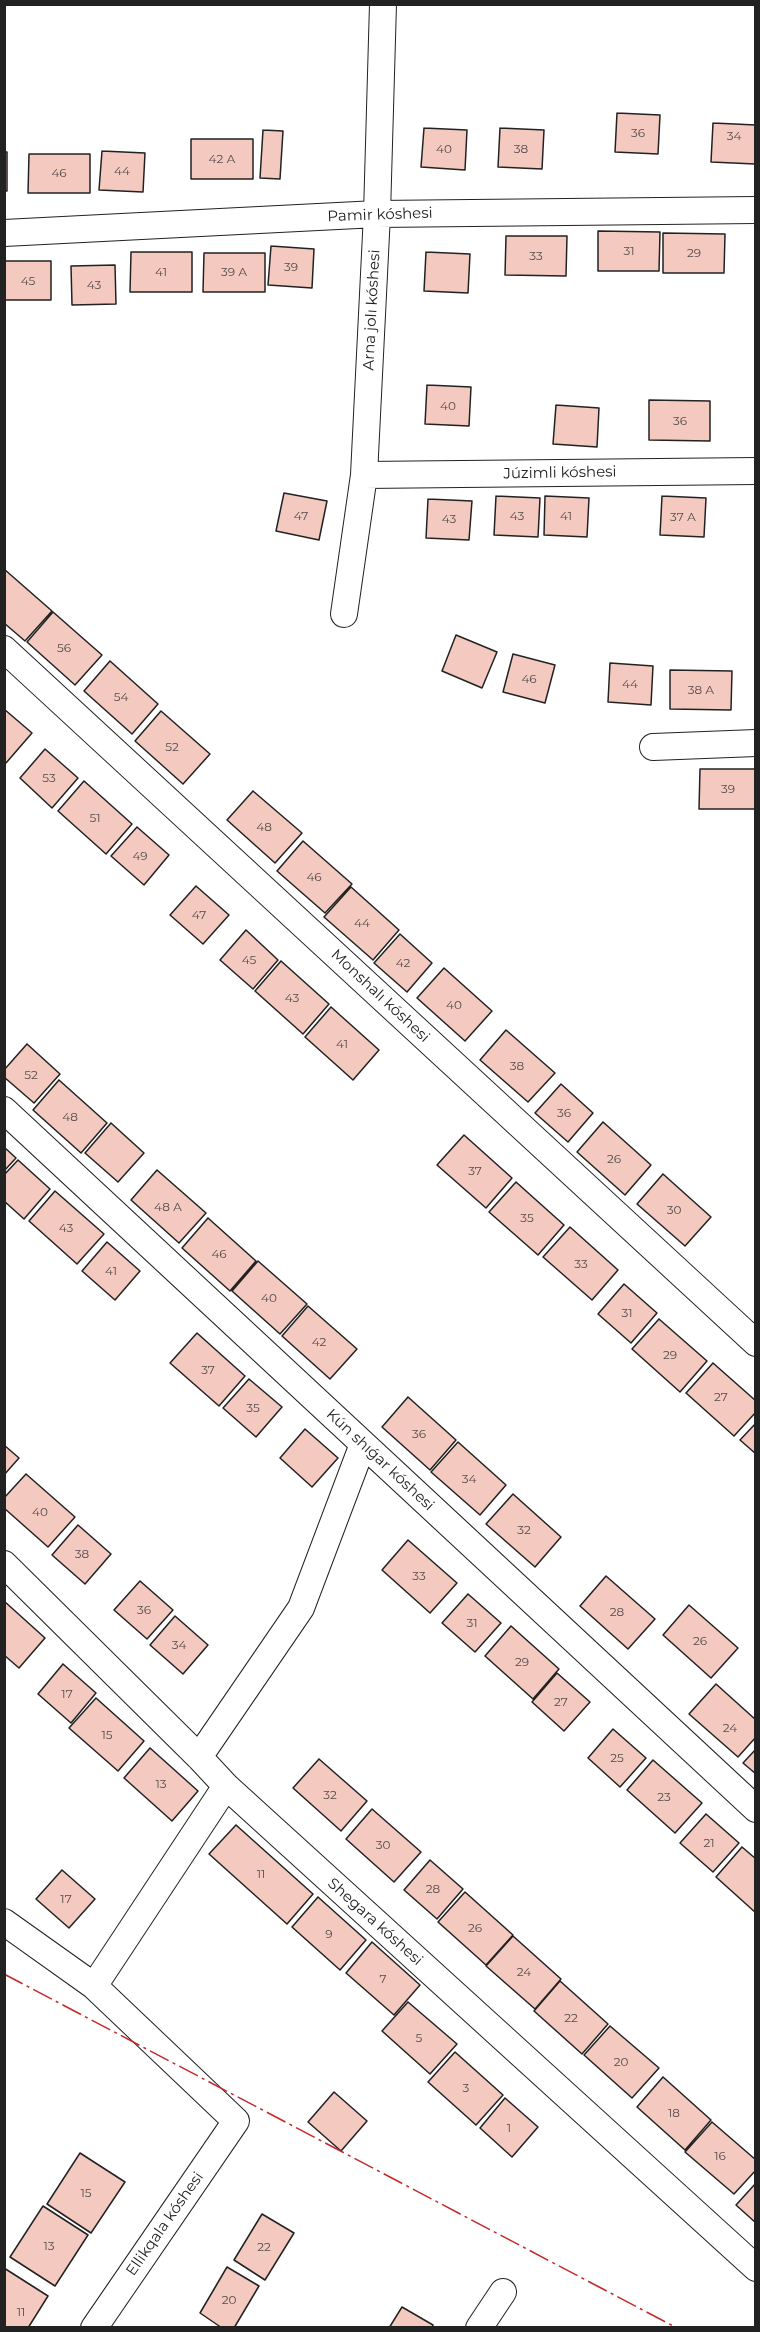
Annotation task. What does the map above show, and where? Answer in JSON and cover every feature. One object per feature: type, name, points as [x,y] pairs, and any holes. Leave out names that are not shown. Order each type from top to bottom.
[{"type":"street","name":"Arna jolı kóshesi","points":[[344,614],[364,476],[377,214],[383,4]]},
{"type":"street","name":"Pamir kóshesi","points":[[4,233],[377,214],[756,210]]},
{"type":"street","name":"Júzimli kóshesi","points":[[364,476],[756,471]]},
{"type":"street","name":"Monshalı kóshesi","points":[[4,650],[756,1343]]},
{"type":"street","points":[[653,747],[756,743]]},
{"type":"street","name":"Kún shıǵar kóshesi","points":[[4,1110],[756,1809]]},
{"type":"street","points":[[199,1757],[301,1608],[363,1444]]},
{"type":"street","name":"Shegara kóshesi","points":[[4,1564],[226,1786],[756,2268]]},
{"type":"street","points":[[4,1922],[94,1986],[226,1786]]},
{"type":"street","name":"Ellikqala kóshesi","points":[[94,1986],[236,2121],[94,2328]]},
{"type":"street","points":[[479,2328],[502,2292]]},
{"type":"building","points":[[617,113],[660,115],[658,154],[615,152]]},
{"type":"building","points":[[713,123],[756,125],[755,164],[711,162]]},
{"type":"building","points":[[424,128],[467,130],[465,170],[421,167]]},
{"type":"building","points":[[500,128],[544,130],[542,169],[498,167]]},
{"type":"building","points":[[263,130],[283,131],[280,179],[260,178]]},
{"type":"building","points":[[191,139],[253,139],[253,179],[191,179]]},
{"type":"building","points":[[102,151],[145,153],[143,192],[99,190]]},
{"type":"building","points":[[4,152],[7,152],[7,191],[4,191]]},
{"type":"building","points":[[29,154],[90,154],[90,193],[28,193]]},
{"type":"building","points":[[598,231],[660,232],[659,271],[598,271]]},
{"type":"building","points":[[663,233],[725,234],[724,273],[663,273]]},
{"type":"building","points":[[506,236],[567,236],[566,276],[505,275]]},
{"type":"building","points":[[271,246],[314,249],[312,288],[268,285]]},
{"type":"building","points":[[131,252],[192,252],[192,292],[130,292]]},
{"type":"building","points":[[426,252],[470,254],[468,293],[424,291]]},
{"type":"building","points":[[204,253],[265,253],[265,292],[203,292]]},
{"type":"building","points":[[4,261],[51,261],[51,300],[4,300]]},
{"type":"building","points":[[115,265],[116,304],[72,305],[71,266]]},
{"type":"building","points":[[427,385],[471,387],[469,426],[425,424]]},
{"type":"building","points":[[649,400],[710,401],[710,441],[649,440]]},
{"type":"building","points":[[556,405],[599,408],[597,447],[553,444]]},
{"type":"building","points":[[284,493],[327,501],[319,540],[276,531]]},
{"type":"building","points":[[496,496],[540,498],[538,537],[494,535]]},
{"type":"building","points":[[545,496],[589,498],[587,537],[544,535]]},
{"type":"building","points":[[662,496],[706,498],[704,537],[660,535]]},
{"type":"building","points":[[428,499],[472,501],[469,540],[426,538]]},
{"type":"building","points":[[4,569],[52,611],[25,641],[4,623]]},
{"type":"building","points":[[53,612],[102,655],[75,685],[27,642]]},
{"type":"building","points":[[456,635],[497,652],[482,688],[442,671]]},
{"type":"building","points":[[513,654],[555,665],[545,703],[503,692]]},
{"type":"building","points":[[110,661],[158,704],[132,734],[84,691]]},
{"type":"building","points":[[610,663],[653,666],[651,705],[608,702]]},
{"type":"building","points":[[670,670],[732,671],[731,710],[670,709]]},
{"type":"building","points":[[4,709],[32,733],[6,763],[4,762]]},
{"type":"building","points":[[161,711],[210,754],[183,784],[135,741]]},
{"type":"building","points":[[45,749],[78,778],[52,808],[20,778]]},
{"type":"building","points":[[700,769],[756,769],[756,809],[699,809]]},
{"type":"building","points":[[84,781],[132,824],[106,854],[58,811]]},
{"type":"building","points":[[253,791],[302,833],[275,863],[227,820]]},
{"type":"building","points":[[137,827],[169,855],[144,885],[111,856]]},
{"type":"building","points":[[303,841],[352,884],[325,913],[277,871]]},
{"type":"building","points":[[196,886],[229,915],[203,944],[170,915]]},
{"type":"building","points":[[351,887],[399,930],[373,960],[324,917]]},
{"type":"building","points":[[246,930],[278,960],[253,989],[220,960]]},
{"type":"building","points":[[400,934],[432,963],[407,992],[374,963]]},
{"type":"building","points":[[281,961],[329,1004],[303,1034],[255,991]]},
{"type":"building","points":[[444,968],[492,1011],[465,1041],[417,998]]},
{"type":"building","points":[[331,1007],[379,1050],[353,1080],[305,1037]]},
{"type":"building","points":[[506,1030],[555,1073],[528,1102],[480,1060]]},
{"type":"building","points":[[27,1044],[60,1074],[34,1103],[4,1077],[4,1070]]},
{"type":"building","points":[[59,1080],[107,1123],[81,1153],[33,1110]]},
{"type":"building","points":[[561,1084],[593,1113],[568,1142],[535,1113]]},
{"type":"building","points":[[603,1122],[651,1165],[625,1195],[577,1152]]},
{"type":"building","points":[[111,1123],[144,1153],[118,1182],[85,1153]]},
{"type":"building","points":[[464,1135],[512,1178],[486,1208],[437,1165]]},
{"type":"building","points":[[4,1147],[16,1158],[4,1171]]},
{"type":"building","points":[[18,1160],[50,1189],[24,1219],[4,1201],[4,1175]]},
{"type":"building","points":[[157,1170],[206,1213],[179,1243],[131,1200]]},
{"type":"building","points":[[663,1174],[711,1217],[685,1246],[637,1204]]},
{"type":"building","points":[[516,1182],[564,1225],[538,1255],[489,1212]]},
{"type":"building","points":[[55,1191],[104,1234],[77,1264],[29,1221]]},
{"type":"building","points":[[208,1218],[256,1261],[230,1291],[182,1248]]},
{"type":"building","points":[[570,1227],[618,1270],[592,1300],[543,1257]]},
{"type":"building","points":[[107,1242],[140,1271],[115,1300],[82,1271]]},
{"type":"building","points":[[258,1261],[307,1304],[280,1334],[232,1291]]},
{"type":"building","points":[[624,1284],[657,1313],[631,1343],[598,1314]]},
{"type":"building","points":[[308,1306],[357,1349],[330,1379],[282,1336]]},
{"type":"building","points":[[659,1319],[707,1361],[680,1392],[632,1349]]},
{"type":"building","points":[[197,1333],[245,1376],[219,1406],[170,1363]]},
{"type":"building","points":[[713,1363],[756,1401],[756,1412],[734,1436],[686,1393]]},
{"type":"building","points":[[249,1379],[282,1407],[256,1437],[223,1408]]},
{"type":"building","points":[[408,1397],[456,1440],[430,1470],[382,1427]]},
{"type":"building","points":[[756,1423],[756,1454],[740,1440]]},
{"type":"building","points":[[305,1429],[338,1458],[312,1487],[280,1458]]},
{"type":"building","points":[[458,1442],[506,1485],[480,1515],[431,1472]]},
{"type":"building","points":[[4,1445],[19,1458],[4,1475]]},
{"type":"building","points":[[26,1474],[75,1517],[48,1547],[4,1508],[4,1498]]},
{"type":"building","points":[[513,1494],[561,1537],[535,1567],[486,1524]]},
{"type":"building","points":[[78,1525],[111,1554],[85,1584],[52,1555]]},
{"type":"building","points":[[408,1540],[457,1583],[430,1613],[382,1570]]},
{"type":"building","points":[[606,1576],[655,1619],[628,1649],[580,1606]]},
{"type":"building","points":[[140,1581],[173,1610],[147,1639],[114,1610]]},
{"type":"building","points":[[468,1594],[501,1623],[475,1652],[442,1623]]},
{"type":"building","points":[[4,1601],[45,1638],[19,1668],[4,1655]]},
{"type":"building","points":[[689,1605],[738,1648],[711,1678],[663,1635]]},
{"type":"building","points":[[175,1616],[208,1645],[183,1674],[150,1645]]},
{"type":"building","points":[[511,1626],[559,1669],[533,1699],[485,1656]]},
{"type":"building","points":[[63,1664],[96,1693],[71,1723],[38,1694]]},
{"type":"building","points":[[557,1673],[590,1702],[564,1731],[532,1702]]},
{"type":"building","points":[[716,1684],[756,1720],[756,1737],[738,1757],[689,1714]]},
{"type":"building","points":[[96,1698],[144,1741],[118,1771],[69,1728]]},
{"type":"building","points":[[613,1729],[646,1758],[620,1787],[588,1758]]},
{"type":"building","points":[[150,1748],[198,1791],[172,1821],[124,1778]]},
{"type":"building","points":[[756,1749],[756,1774],[743,1763]]},
{"type":"building","points":[[319,1759],[367,1801],[341,1831],[293,1788]]},
{"type":"building","points":[[653,1760],[702,1803],[675,1833],[627,1790]]},
{"type":"building","points":[[372,1809],[421,1852],[394,1882],[346,1839]]},
{"type":"building","points":[[706,1814],[739,1843],[713,1872],[680,1843]]},
{"type":"building","points":[[236,1825],[313,1894],[287,1924],[209,1854]]},
{"type":"building","points":[[742,1847],[756,1859],[756,1913],[716,1877]]},
{"type":"building","points":[[430,1860],[463,1889],[437,1919],[404,1890]]},
{"type":"building","points":[[62,1870],[95,1899],[69,1928],[36,1899]]},
{"type":"building","points":[[465,1892],[513,1935],[486,1965],[438,1922]]},
{"type":"building","points":[[318,1897],[366,1940],[340,1970],[292,1927]]},
{"type":"building","points":[[513,1936],[561,1979],[535,2009],[486,1966]]},
{"type":"building","points":[[372,1942],[420,1985],[394,2015],[346,1973]]},
{"type":"building","points":[[560,1981],[608,2024],[582,2054],[534,2011]]},
{"type":"building","points":[[408,2002],[457,2044],[430,2074],[382,2031]]},
{"type":"building","points":[[610,2026],[659,2068],[632,2098],[584,2055]]},
{"type":"building","points":[[455,2052],[503,2095],[476,2125],[428,2082]]},
{"type":"building","points":[[663,2077],[711,2120],[685,2150],[637,2107]]},
{"type":"building","points":[[334,2092],[367,2121],[341,2151],[308,2122]]},
{"type":"building","points":[[505,2098],[538,2127],[512,2157],[480,2128]]},
{"type":"building","points":[[712,2122],[756,2160],[756,2170],[734,2194],[685,2152]]},
{"type":"building","points":[[80,2153],[125,2182],[91,2233],[47,2204]]},
{"type":"building","points":[[756,2183],[756,2223],[736,2205]]},
{"type":"building","points":[[43,2206],[88,2235],[55,2286],[10,2257]]},
{"type":"building","points":[[262,2214],[294,2233],[265,2280],[234,2260]]},
{"type":"building","points":[[227,2267],[259,2286],[234,2328],[222,2328],[200,2313]]},
{"type":"building","points":[[4,2268],[48,2296],[28,2328],[4,2328]]},
{"type":"building","points":[[402,2307],[433,2325],[432,2328],[389,2328]]},
{"type":"power","points":[[4,1974],[677,2328]]}]
